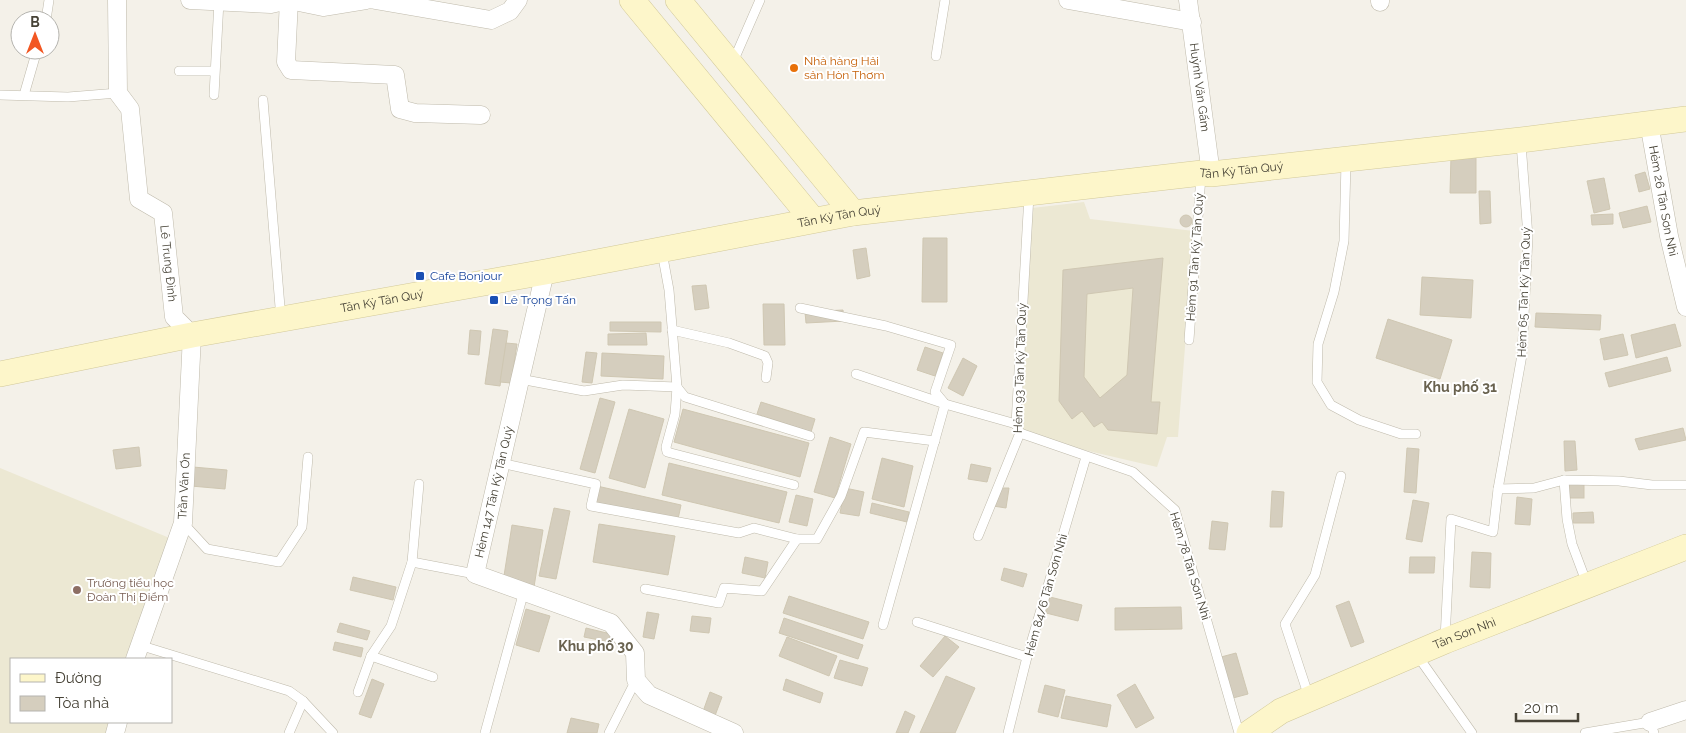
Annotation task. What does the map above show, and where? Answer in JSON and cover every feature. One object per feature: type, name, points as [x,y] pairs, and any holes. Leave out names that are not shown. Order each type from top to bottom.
[{"type":"main road","points":[[632,0],[813,220]]},
{"type":"main road","points":[[678,0],[853,213]]},
{"type":"main road","name":"Tân Kỳ Tân Quý","points":[[0,374],[192,335],[545,272],[853,213],[1030,192],[1521,140],[1686,119]]},
{"type":"main road","name":"Tân Sơn Nhì","points":[[1249,733],[1281,711],[1445,641],[1686,547]]},
{"type":"street","points":[[117,0],[118,93]]},
{"type":"street","points":[[190,0],[270,4],[289,0],[323,7],[366,0]]},
{"type":"street","points":[[289,0],[286,62],[291,70],[395,75],[400,109],[415,113],[481,115]]},
{"type":"street","points":[[375,0],[491,20],[510,11],[518,0]]},
{"type":"street","points":[[1068,0],[1192,22]]},
{"type":"street","name":"Huỳnh Văn Gấm","points":[[1188,0],[1192,22],[1206,174]]},
{"type":"street","name":"Lê Trung Đình","points":[[118,93],[130,109],[139,199],[163,213],[174,317],[192,335]]},
{"type":"street","name":"Hẻm 26 Tân Sơn Nhì","points":[[1648,123],[1668,236],[1686,307]]},
{"type":"street","name":"Hẻm 147 Tân Kỳ Tân Quý","points":[[545,272],[475,574],[611,623],[634,653],[636,680]]},
{"type":"street","name":"Trần Văn Ơn","points":[[137,652],[183,523],[192,335]]},
{"type":"street","points":[[636,680],[649,696],[734,733]]},
{"type":"street","points":[[1652,728],[1686,710]]},
{"type":"lane","points":[[731,65],[760,0]]},
{"type":"lane","points":[[936,56],[945,0]]},
{"type":"lane","points":[[214,96],[214,71],[229,1]]},
{"type":"lane","points":[[24,96],[34,60]]},
{"type":"lane","points":[[178,71],[214,71]]},
{"type":"lane","points":[[0,95],[68,96],[118,93]]},
{"type":"lane","points":[[263,100],[281,319]]},
{"type":"lane","name":"Hẻm 65 Tân Kỳ Tân Quý","points":[[1445,641],[1451,519],[1493,532],[1498,489],[1522,355],[1528,237],[1521,140]]},
{"type":"lane","points":[[1346,159],[1344,240],[1334,292],[1318,344],[1317,382],[1332,405],[1359,420],[1401,434],[1416,434]]},
{"type":"lane","name":"Hẻm 91 Tân Kỳ Tân Quý","points":[[1189,340],[1206,174]]},
{"type":"lane","name":"Hẻm 93 Tân Kỳ Tân Quý","points":[[978,536],[1018,428],[1030,192]]},
{"type":"lane","points":[[661,249],[669,290],[677,387],[675,414],[666,447],[667,452],[794,485]]},
{"type":"lane","points":[[800,308],[886,326],[951,346],[935,392],[945,404],[883,625]]},
{"type":"lane","points":[[672,330],[729,343],[766,356],[768,363],[766,378]]},
{"type":"lane","name":"Hẻm 78 Tân Sơn Nhì","points":[[856,374],[1018,428],[1086,457],[1133,472],[1175,510],[1239,733]]},
{"type":"lane","points":[[520,379],[584,391],[623,385],[677,387],[685,397],[810,436]]},
{"type":"lane","points":[[501,463],[596,484],[591,506],[739,533],[754,528],[796,539],[816,539],[841,496],[864,432],[935,441]]},
{"type":"lane","points":[[183,523],[207,549],[279,562],[302,527],[308,457]]},
{"type":"lane","name":"Hẻm 84/6 Tân Sơn Nhì","points":[[1008,733],[1086,457]]},
{"type":"lane","points":[[1310,699],[1285,624],[1315,575],[1341,476]]},
{"type":"lane","points":[[1498,489],[1534,488],[1564,480],[1686,485]]},
{"type":"lane","points":[[1564,480],[1567,519],[1572,544],[1587,585]]},
{"type":"lane","points":[[358,692],[370,656],[391,626],[412,562],[419,484]]},
{"type":"lane","points":[[645,589],[719,603],[724,588],[762,591],[796,539]]},
{"type":"lane","points":[[412,562],[475,574]]},
{"type":"lane","points":[[484,733],[524,591]]},
{"type":"lane","points":[[917,622],[1028,658]]},
{"type":"lane","points":[[137,652],[160,658]]},
{"type":"lane","points":[[1417,654],[1472,733]]},
{"type":"lane","points":[[370,656],[433,677]]},
{"type":"lane","points":[[172,661],[289,691],[303,701],[333,733]]},
{"type":"lane","points":[[609,733],[636,680]]},
{"type":"lane","points":[[289,733],[303,701]]},
{"type":"lane","points":[[1585,733],[1652,728]]},
{"type":"shaded area","points":[[1084,202],[1090,219],[1194,231],[1178,437],[1167,437],[1157,467],[1020,435],[1032,208]]},
{"type":"shaded area","name":"Trường tiểu học Đoàn Thị Điểm","points":[[0,468],[172,539],[130,658],[10,658],[10,723],[112,723],[109,733],[0,733]]},
{"type":"building","points":[[1451,156],[1476,157],[1476,193],[1450,193]]},
{"type":"building","points":[[1645,172],[1650,189],[1639,192],[1635,175]]},
{"type":"building","points":[[1604,178],[1610,209],[1594,213],[1587,181]]},
{"type":"building","points":[[1479,191],[1490,191],[1491,223],[1480,224]]},
{"type":"building","points":[[1647,206],[1651,222],[1623,228],[1619,213]]},
{"type":"building","points":[[1613,214],[1613,224],[1592,225],[1591,215]]},
{"type":"building","points":[[1184,215],[1188,215],[1192,221],[1188,227],[1184,227],[1180,223],[1180,219]]},
{"type":"building","points":[[923,238],[947,238],[947,302],[922,302]]},
{"type":"building","points":[[866,248],[870,276],[857,279],[853,250]]},
{"type":"building","points":[[1163,258],[1151,402],[1160,402],[1157,434],[1108,430],[1102,422],[1094,427],[1082,411],[1072,419],[1059,401],[1063,270]],"holes":[[[1133,288],[1127,375],[1100,398],[1084,377],[1087,294]]]},
{"type":"building","points":[[1422,277],[1473,280],[1471,318],[1420,315]]},
{"type":"building","points":[[706,285],[709,308],[695,310],[692,286]]},
{"type":"building","points":[[763,304],[784,304],[785,345],[764,345]]},
{"type":"building","points":[[843,310],[844,321],[806,323],[805,312]]},
{"type":"building","points":[[1536,313],[1601,315],[1600,330],[1535,327]]},
{"type":"building","points":[[1388,319],[1452,340],[1440,379],[1376,358]]},
{"type":"building","points":[[610,322],[661,322],[661,332],[610,331]]},
{"type":"building","points":[[1675,324],[1681,346],[1636,358],[1631,335]]},
{"type":"building","points":[[493,329],[508,331],[500,386],[485,384]]},
{"type":"building","points":[[470,330],[481,331],[479,355],[468,354]]},
{"type":"building","points":[[646,333],[647,345],[608,345],[608,334]]},
{"type":"building","points":[[1623,334],[1628,355],[1604,360],[1600,339]]},
{"type":"building","points":[[506,343],[517,344],[511,383],[500,382]]},
{"type":"building","points":[[925,347],[943,353],[935,376],[917,370]]},
{"type":"building","points":[[586,352],[597,353],[592,383],[582,382]]},
{"type":"building","points":[[602,353],[664,356],[663,379],[601,376]]},
{"type":"building","points":[[1667,357],[1671,371],[1609,387],[1605,373]]},
{"type":"building","points":[[963,358],[977,366],[963,396],[948,388]]},
{"type":"building","points":[[600,398],[615,402],[595,473],[580,469]]},
{"type":"building","points":[[761,402],[815,419],[811,432],[757,414]]},
{"type":"building","points":[[629,409],[664,419],[645,488],[609,478]]},
{"type":"building","points":[[683,409],[809,443],[800,477],[674,442]]},
{"type":"building","points":[[1683,428],[1686,440],[1639,450],[1635,439]]},
{"type":"building","points":[[830,437],[851,444],[835,498],[814,492]]},
{"type":"building","points":[[1564,441],[1575,441],[1577,470],[1565,471]]},
{"type":"building","points":[[139,447],[141,466],[116,469],[113,450]]},
{"type":"building","points":[[1407,448],[1419,449],[1416,493],[1404,492]]},
{"type":"building","points":[[882,458],[913,466],[904,507],[872,499]]},
{"type":"building","points":[[669,463],[787,492],[779,523],[662,495]]},
{"type":"building","points":[[971,464],[991,468],[987,482],[968,479]]},
{"type":"building","points":[[193,467],[227,470],[225,489],[191,486]]},
{"type":"building","points":[[1567,482],[1584,482],[1584,498],[1567,498]]},
{"type":"building","points":[[597,486],[681,505],[677,524],[593,506]]},
{"type":"building","points":[[845,488],[864,492],[859,516],[840,513]]},
{"type":"building","points":[[1000,488],[1009,488],[1006,508],[993,506]]},
{"type":"building","points":[[1272,491],[1284,492],[1282,527],[1270,527]]},
{"type":"building","points":[[796,495],[813,499],[807,526],[789,522]]},
{"type":"building","points":[[1517,497],[1532,499],[1530,525],[1515,524]]},
{"type":"building","points":[[1413,500],[1429,503],[1422,542],[1406,539]]},
{"type":"building","points":[[872,503],[909,512],[907,522],[870,513]]},
{"type":"building","points":[[554,508],[570,511],[556,579],[539,576]]},
{"type":"building","points":[[1593,512],[1594,523],[1573,523],[1573,513]]},
{"type":"building","points":[[1212,521],[1228,523],[1225,550],[1209,549]]},
{"type":"building","points":[[599,524],[675,536],[668,575],[593,562]]},
{"type":"building","points":[[512,525],[543,530],[534,587],[503,582]]},
{"type":"building","points":[[1472,552],[1491,553],[1490,588],[1470,587]]},
{"type":"building","points":[[745,557],[768,562],[765,578],[742,573]]},
{"type":"building","points":[[1410,557],[1435,557],[1434,573],[1409,573]]},
{"type":"building","points":[[1004,568],[1027,574],[1023,587],[1001,580]]},
{"type":"building","points":[[353,577],[396,587],[393,600],[350,590]]},
{"type":"building","points":[[789,596],[869,622],[863,639],[783,613]]},
{"type":"building","points":[[1050,597],[1082,605],[1078,621],[1046,613]]},
{"type":"building","points":[[1349,601],[1364,642],[1351,647],[1336,606]]},
{"type":"building","points":[[1181,607],[1182,629],[1115,630],[1115,608]]},
{"type":"building","points":[[526,609],[550,616],[539,652],[516,645]]},
{"type":"building","points":[[647,612],[659,614],[654,639],[643,637]]},
{"type":"building","points":[[692,616],[711,618],[709,633],[690,631]]},
{"type":"building","points":[[784,618],[863,645],[858,659],[779,633]]},
{"type":"building","points":[[340,623],[370,631],[367,640],[337,632]]},
{"type":"building","points":[[586,628],[611,634],[609,642],[584,637]]},
{"type":"building","points":[[945,636],[959,647],[933,677],[920,666]]},
{"type":"building","points":[[787,637],[837,656],[829,676],[779,656]]},
{"type":"building","points":[[335,642],[363,648],[361,657],[333,650]]},
{"type":"building","points":[[1236,653],[1248,694],[1233,698],[1221,657]]},
{"type":"building","points":[[840,660],[868,668],[862,686],[834,678]]},
{"type":"building","points":[[946,676],[975,688],[955,733],[920,733]]},
{"type":"building","points":[[372,679],[384,684],[371,718],[359,714]]},
{"type":"building","points":[[786,679],[823,693],[820,703],[783,690]]},
{"type":"building","points":[[1135,684],[1154,718],[1136,728],[1117,695]]},
{"type":"building","points":[[1045,685],[1065,690],[1058,717],[1038,712]]},
{"type":"building","points":[[710,692],[722,697],[713,721],[701,717]]},
{"type":"building","points":[[1066,696],[1111,705],[1107,727],[1061,718]]},
{"type":"building","points":[[905,711],[915,716],[908,733],[896,733]]},
{"type":"building","points":[[571,718],[599,724],[597,733],[567,733]]},
{"type":"place","name":"Nhà hàng Hải sản Hòn Thơm","points":[[794,68]]},
{"type":"place","name":"Cafe Bonjour","points":[[420,276]]},
{"type":"place","name":"Lê Trọng Tấn","points":[[494,300]]},
{"type":"place","name":"Trường tiểu học Đoàn Thị Điểm","points":[[77,590]]},
{"type":"district","name":"Khu phố 31","points":[[1460,387]]},
{"type":"district","name":"Khu phố 30","points":[[596,646]]}]
